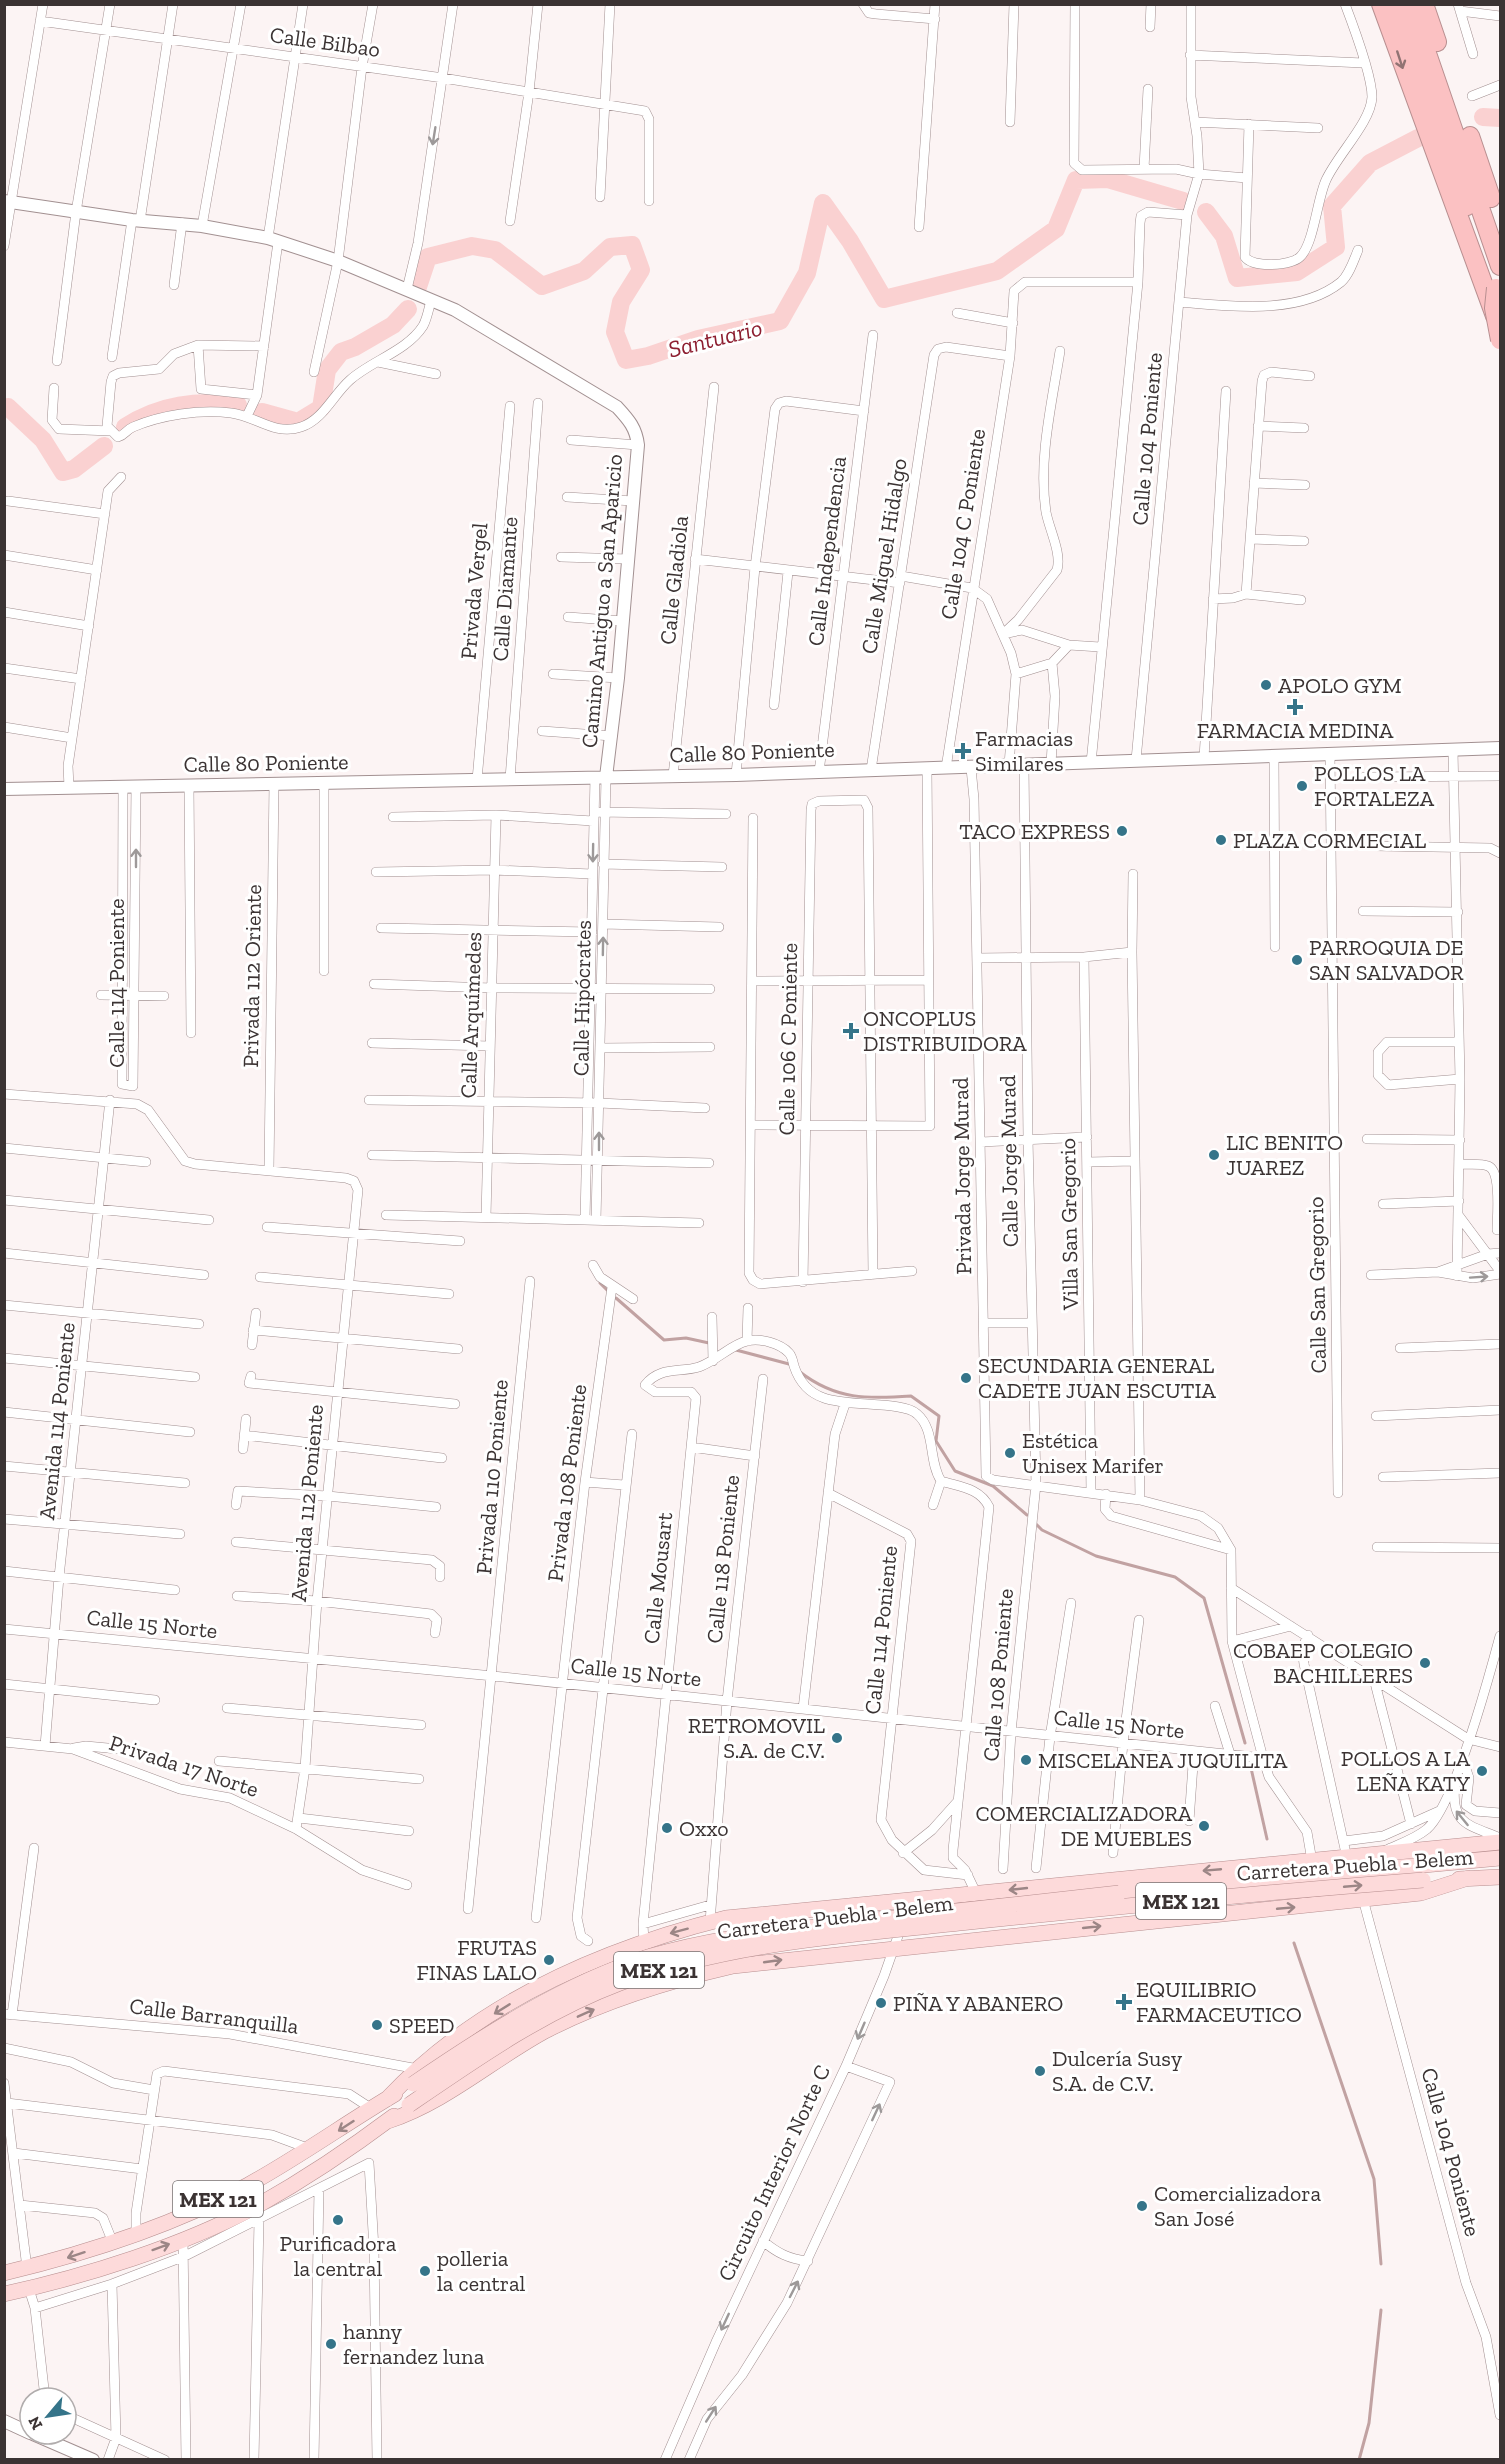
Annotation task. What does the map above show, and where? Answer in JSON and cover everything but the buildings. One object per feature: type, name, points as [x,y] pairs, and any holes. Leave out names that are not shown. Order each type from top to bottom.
[{"type":"highway","points":[[1381,4],[1500,333]]},
{"type":"highway","points":[[1395,4],[1498,294],[1494,308],[1500,340]]},
{"type":"highway","points":[[1410,4],[1500,266]]},
{"type":"highway","points":[[1424,4],[1500,229]]},
{"type":"main road","points":[[416,2076],[498,2010],[543,1985],[580,1966],[644,1942],[710,1922],[778,1912],[1347,1858],[1500,1840]]},
{"type":"main road","name":"Carretera Puebla - Belem","points":[[4,2273],[113,2243],[219,2199],[310,2149],[387,2099],[416,2076],[512,2021],[572,1989],[648,1958],[717,1939],[786,1929],[1119,1893],[1500,1858]]},
{"type":"main road","name":"Carretera Puebla - Belem","points":[[4,2294],[66,2280],[183,2239],[217,2232],[324,2166],[495,2046],[578,2000],[643,1975],[704,1958],[768,1945],[939,1925],[1423,1880],[1500,1877]]},
{"type":"main road","points":[[388,2121],[420,2109],[546,2031],[620,1997],[672,1980],[733,1966],[1421,1893],[1468,1878]]},
{"type":"main road","points":[[952,1941],[946,1914],[953,1895]]},
{"type":"main road","points":[[844,1906],[853,1932],[844,1953]]},
{"type":"street","points":[[4,246],[8,202],[43,4]]},
{"type":"street","points":[[57,361],[76,212],[110,4]]},
{"type":"street","points":[[112,357],[172,4]]},
{"type":"street","points":[[202,226],[241,4]]},
{"type":"street","points":[[247,416],[257,395],[264,346],[273,240],[303,4]]},
{"type":"street","points":[[314,372],[338,261],[362,67],[373,4]]},
{"type":"street","points":[[407,289],[418,243],[453,4]]},
{"type":"street","points":[[510,221],[529,92],[538,4]]},
{"type":"street","points":[[600,197],[603,104],[610,4]]},
{"type":"street","points":[[863,4],[869,13],[934,20]]},
{"type":"street","points":[[919,227],[935,4]]},
{"type":"street","points":[[1010,122],[1014,4]]},
{"type":"street","points":[[1075,4],[1074,164],[1082,170],[1176,169],[1199,174],[1247,178]]},
{"type":"street","points":[[1150,27],[1151,4]]},
{"type":"street","name":"Calle 104 Poniente","points":[[1136,760],[1187,215],[1199,174],[1191,97],[1191,4]]},
{"type":"street","points":[[1249,124],[1244,250],[1248,261],[1255,263],[1293,262],[1305,251],[1318,197],[1327,178],[1368,113],[1372,96],[1357,34],[1345,4]]},
{"type":"street","points":[[1473,54],[1459,8],[1500,16]]},
{"type":"street","name":"Calle Bilbao","points":[[40,21],[443,78],[645,111],[649,119],[649,201]]},
{"type":"street","points":[[1190,55],[1363,63]]},
{"type":"street","points":[[1472,96],[1500,85]]},
{"type":"street","points":[[1144,169],[1148,89]]},
{"type":"street","points":[[1195,122],[1318,128]]},
{"type":"street","name":"Camino Antiguo a San Aparicio","points":[[8,202],[136,221],[202,226],[273,240],[338,261],[455,310],[617,407],[636,431],[638,445],[612,736],[601,777]]},
{"type":"street","points":[[1091,763],[1100,647],[1142,216],[1148,212],[1187,215]]},
{"type":"street","points":[[174,285],[182,223]]},
{"type":"street","points":[[1179,302],[1250,308],[1311,296],[1342,281],[1358,250]]},
{"type":"street","name":"Calle 104 C Poniente","points":[[946,768],[972,588],[1011,356],[1014,291],[1024,282],[1137,282]]},
{"type":"street","points":[[264,346],[198,345],[174,354],[159,369],[119,373],[113,376],[107,423],[111,431],[118,437],[124,435],[130,428],[189,414],[231,413],[247,416],[269,428],[289,429],[312,423],[349,381],[412,337],[423,325],[431,300]]},
{"type":"street","points":[[957,313],[1013,323]]},
{"type":"street","name":"Calle Independencia","points":[[819,772],[873,335]]},
{"type":"street","points":[[198,345],[201,389],[257,395]]},
{"type":"street","name":"Calle Miguel Hidalgo","points":[[871,770],[934,355],[938,349],[946,347],[1011,356]]},
{"type":"street","points":[[1003,634],[1018,620],[1057,570],[1060,562],[1049,527],[1043,473],[1060,351]]},
{"type":"street","points":[[378,362],[436,374]]},
{"type":"street","points":[[1246,594],[1258,426],[1264,375],[1271,372],[1310,376]]},
{"type":"street","name":"Calle Gladiola","points":[[673,776],[714,387]]},
{"type":"street","points":[[54,388],[52,420],[59,429],[111,431]]},
{"type":"street","points":[[1204,758],[1226,391]]},
{"type":"street","points":[[736,775],[755,567],[776,409],[779,403],[786,401],[864,411]]},
{"type":"street","name":"Calle Diamante","points":[[510,779],[538,403]]},
{"type":"street","name":"Privada Vergel","points":[[477,780],[510,406]]},
{"type":"street","points":[[1258,426],[1304,428]]},
{"type":"street","points":[[571,440],[638,445]]},
{"type":"street","points":[[69,787],[68,766],[108,491],[121,477]]},
{"type":"street","points":[[1254,483],[1305,485]]},
{"type":"street","points":[[567,497],[633,501]]},
{"type":"street","points":[[8,501],[105,514]]},
{"type":"street","points":[[1250,539],[1304,541]]},
{"type":"street","points":[[4,555],[97,570]]},
{"type":"street","points":[[561,556],[628,559]]},
{"type":"street","points":[[695,559],[788,572],[972,588],[987,599],[1011,653],[1016,674],[1009,765]]},
{"type":"street","points":[[774,705],[788,572]]},
{"type":"street","points":[[1213,599],[1246,594],[1301,600]]},
{"type":"street","points":[[4,612],[89,626]]},
{"type":"street","points":[[568,617],[623,621]]},
{"type":"street","points":[[1003,634],[1022,630],[1069,645],[1100,647]]},
{"type":"street","points":[[1016,674],[1052,663],[1069,645]]},
{"type":"street","points":[[1052,663],[1056,696],[1052,764]]},
{"type":"street","points":[[4,668],[81,679]]},
{"type":"street","points":[[553,674],[618,678]]},
{"type":"street","points":[[4,727],[72,738]]},
{"type":"street","points":[[542,731],[612,736]]},
{"type":"street","name":"Calle 80 Poniente","points":[[4,789],[736,775],[1500,748]]},
{"type":"street","points":[[1453,750],[1457,847],[1460,1079],[1460,1201],[1457,1276]]},
{"type":"street","name":"Calle San Gregorio","points":[[1330,753],[1338,1493]]},
{"type":"street","points":[[1274,755],[1275,947]]},
{"type":"street","name":"Calle Jorge Murad","points":[[1024,765],[1030,1323],[1036,1484]]},
{"type":"street","name":"Privada Jorge Murad","points":[[971,768],[981,1142],[986,1476],[993,1480],[1036,1484]]},
{"type":"street","points":[[752,1125],[930,1126],[927,769]]},
{"type":"street","points":[[1364,777],[1500,776]]},
{"type":"street","name":"Calle Hipócrates","points":[[585,1220],[586,1162],[602,1048],[604,811],[601,777]]},
{"type":"street","name":"Calle Hipócrates","points":[[596,1220],[599,1162],[594,1103],[591,988],[592,874],[593,817],[601,777]]},
{"type":"street","points":[[324,782],[324,971]]},
{"type":"street","name":"Privada 112 Oriente","points":[[269,1169],[274,783]]},
{"type":"street","points":[[189,785],[191,1033]]},
{"type":"street","name":"Calle 114 Poniente","points":[[123,786],[122,1084],[133,1086],[136,786]]},
{"type":"street","name":"Calle 106 C Poniente","points":[[803,1282],[811,810],[812,804],[819,801],[864,800],[868,808],[871,982]]},
{"type":"street","points":[[393,817],[496,815],[593,817],[604,811],[726,814]]},
{"type":"street","name":"Calle Arquímedes","points":[[486,1217],[487,1101],[496,815]]},
{"type":"street","points":[[753,818],[749,1273],[753,1280],[760,1284],[912,1271]]},
{"type":"street","points":[[1376,846],[1457,847],[1500,851]]},
{"type":"street","points":[[603,864],[722,867]]},
{"type":"street","points":[[376,872],[494,870],[592,874]]},
{"type":"street","points":[[1133,874],[1132,952],[1140,1500]]},
{"type":"street","points":[[123,879],[136,879]]},
{"type":"street","points":[[592,911],[603,911]]},
{"type":"street","points":[[1363,911],[1458,912]]},
{"type":"street","points":[[603,924],[719,927]]},
{"type":"street","points":[[381,928],[592,932]]},
{"type":"street","points":[[123,944],[136,943]]},
{"type":"street","points":[[977,958],[1084,957],[1132,952]]},
{"type":"street","name":"Villa San Gregorio","points":[[1084,957],[1091,1492]]},
{"type":"street","points":[[1373,975],[1458,973]]},
{"type":"street","points":[[753,981],[928,980]]},
{"type":"street","points":[[871,982],[873,1275]]},
{"type":"street","points":[[374,984],[492,988],[710,989]]},
{"type":"street","points":[[100,995],[164,996]]},
{"type":"street","points":[[1459,1042],[1388,1042],[1378,1052],[1378,1075],[1388,1085],[1460,1079]]},
{"type":"street","points":[[372,1043],[490,1046]]},
{"type":"street","points":[[602,1048],[710,1047]]},
{"type":"street","points":[[4,1094],[110,1100],[136,1104],[148,1110],[186,1161],[195,1164],[269,1169]]},
{"type":"street","name":"Avenida 114 Poniente","points":[[45,1746],[59,1577],[110,1100]]},
{"type":"street","points":[[369,1101],[594,1103],[705,1108]]},
{"type":"street","points":[[981,1142],[1087,1137]]},
{"type":"street","points":[[1367,1139],[1460,1140]]},
{"type":"street","points":[[4,1148],[146,1162]]},
{"type":"street","points":[[372,1155],[586,1162],[709,1163]]},
{"type":"street","points":[[1087,1162],[1135,1161]]},
{"type":"street","points":[[1460,1164],[1488,1165],[1494,1169],[1497,1178],[1497,1230]]},
{"type":"street","name":"Avenida 112 Poniente","points":[[269,1169],[354,1181],[358,1190],[351,1231],[348,1285],[341,1339],[317,1601],[305,1768],[296,1829]]},
{"type":"street","points":[[4,1200],[98,1207],[209,1220]]},
{"type":"street","points":[[1383,1204],[1460,1201]]},
{"type":"street","points":[[386,1215],[699,1222]]},
{"type":"street","points":[[1371,1275],[1438,1272],[1473,1278],[1500,1273],[1459,1216]]},
{"type":"street","points":[[267,1227],[460,1240]]},
{"type":"street","points":[[4,1253],[204,1275]]},
{"type":"street","points":[[1438,1272],[1488,1254],[1500,1253]]},
{"type":"street","points":[[593,1265],[600,1278],[633,1299]]},
{"type":"street","points":[[260,1277],[449,1294]]},
{"type":"street","name":"Privada 110 Poniente","points":[[468,1910],[493,1676],[530,1281]]},
{"type":"street","name":"Privada 108 Poniente","points":[[536,1918],[585,1482],[612,1287]]},
{"type":"street","points":[[4,1305],[199,1324]]},
{"type":"street","points":[[747,1308],[747,1341]]},
{"type":"street","points":[[252,1345],[256,1313]]},
{"type":"street","points":[[712,1317],[713,1361],[747,1341],[772,1342],[790,1354],[798,1377],[807,1389],[822,1398],[845,1404],[900,1406],[915,1412],[924,1421],[934,1465],[941,1481],[933,1504]]},
{"type":"street","points":[[984,1323],[1030,1323]]},
{"type":"street","points":[[253,1330],[458,1349]]},
{"type":"street","points":[[1400,1348],[1500,1344]]},
{"type":"street","points":[[4,1358],[195,1377]]},
{"type":"street","name":"Calle Mousart","points":[[644,1942],[643,1924],[696,1398],[692,1392],[655,1392],[645,1385],[666,1371],[697,1368],[713,1361]]},
{"type":"street","points":[[250,1379],[455,1404]]},
{"type":"street","name":"Calle 118 Poniente","points":[[710,1922],[727,1701],[763,1379]]},
{"type":"street","points":[[803,1709],[835,1434],[845,1404]]},
{"type":"street","points":[[1376,1416],[1500,1410]]},
{"type":"street","points":[[4,1412],[190,1432]]},
{"type":"street","points":[[243,1449],[246,1419]]},
{"type":"street","points":[[588,1941],[581,1936],[577,1918],[624,1485],[632,1434]]},
{"type":"street","points":[[244,1435],[442,1458]]},
{"type":"street","points":[[691,1447],[755,1456]]},
{"type":"street","points":[[4,1466],[185,1483]]},
{"type":"street","points":[[1383,1478],[1500,1473]]},
{"type":"street","points":[[941,1481],[977,1492],[984,1497],[988,1508],[953,1858],[969,1875],[976,1893]]},
{"type":"street","points":[[585,1482],[624,1485]]},
{"type":"street","points":[[1036,1484],[1140,1500],[1201,1516],[1218,1528],[1231,1550],[1232,1641],[1263,1758],[1269,1777],[1307,1832],[1312,1861]]},
{"type":"street","name":"Calle 108 Poniente","points":[[1003,1869],[1011,1732],[1036,1484]]},
{"type":"street","points":[[236,1505],[238,1491],[328,1496],[436,1507]]},
{"type":"street","name":"Calle 114 Poniente","points":[[828,1493],[910,1537],[881,1820],[892,1840],[903,1853]]},
{"type":"street","points":[[1106,1494],[1106,1509],[1111,1516],[1231,1550]]},
{"type":"street","points":[[4,1519],[180,1534]]},
{"type":"street","points":[[236,1542],[322,1548],[437,1562],[440,1577]]},
{"type":"street","points":[[1377,1547],[1500,1548]]},
{"type":"street","points":[[4,1571],[175,1590]]},
{"type":"street","points":[[1231,1588],[1468,1739],[1500,1747]]},
{"type":"street","points":[[237,1596],[317,1601],[436,1616],[435,1633]]},
{"type":"street","points":[[1036,1868],[1050,1737],[1071,1603]]},
{"type":"street","points":[[1113,1853],[1123,1743],[1139,1620]]},
{"type":"street","points":[[1232,1641],[1291,1626]]},
{"type":"street","name":"Calle 15 Norte","points":[[4,1629],[602,1687],[891,1720],[1263,1758]]},
{"type":"street","points":[[1308,1635],[1302,1649],[1304,1664],[1347,1858]]},
{"type":"street","points":[[1375,1855],[1420,1834],[1434,1820],[1456,1776],[1500,1636]]},
{"type":"street","points":[[1374,1679],[1411,1824]]},
{"type":"street","points":[[4,1684],[155,1700]]},
{"type":"street","points":[[1215,1706],[1230,1754]]},
{"type":"street","points":[[227,1708],[421,1725]]},
{"type":"street","name":"Privada 17 Norte","points":[[4,1742],[73,1749],[180,1789],[230,1798],[296,1829],[362,1870],[407,1885]]},
{"type":"street","points":[[73,1749],[86,1746],[129,1750]]},
{"type":"street","points":[[1189,1821],[1194,1751]]},
{"type":"street","points":[[1462,1757],[1469,1778],[1466,1805],[1475,1811],[1500,1813]]},
{"type":"street","points":[[219,1761],[419,1779]]},
{"type":"street","points":[[1456,1776],[1454,1805],[1461,1819],[1474,1829],[1500,1840]]},
{"type":"street","points":[[958,1801],[932,1830],[903,1853],[924,1870],[969,1875]]},
{"type":"street","points":[[1344,1841],[1383,1836],[1439,1811]]},
{"type":"street","points":[[299,1818],[409,1831]]},
{"type":"street","points":[[8,2014],[34,1848]]},
{"type":"street","name":"Circuito Interior Norte C","points":[[665,2460],[763,2241],[846,2066],[894,1949],[911,1899]]},
{"type":"street","name":"Calle 104 Poniente","points":[[1363,1899],[1466,2283],[1486,2337],[1500,2415]]},
{"type":"street","points":[[643,1924],[710,1905]]},
{"type":"street","name":"Calle Barranquilla","points":[[8,2014],[230,2034],[416,2076]]},
{"type":"street","points":[[4,2048],[71,2062],[113,2083],[154,2090]]},
{"type":"street","points":[[689,2460],[707,2419],[742,2375],[787,2303],[890,2082],[846,2066]]},
{"type":"street","points":[[136,2234],[136,2213],[157,2074],[164,2071],[349,2094],[372,2109]]},
{"type":"street","points":[[4,2083],[7,2103],[6,2117],[14,2152],[27,2268]]},
{"type":"street","points":[[7,2103],[272,2135],[310,2149]]},
{"type":"street","points":[[14,2152],[142,2169]]},
{"type":"street","points":[[35,2308],[112,2284],[185,2256],[217,2232],[259,2220],[369,2163],[374,2261],[377,2460]]},
{"type":"street","points":[[314,2460],[319,2189]]},
{"type":"street","points":[[20,2205],[95,2213],[103,2218],[113,2243]]},
{"type":"street","points":[[254,2460],[259,2220]]},
{"type":"street","points":[[183,2239],[186,2460]]},
{"type":"street","points":[[763,2241],[792,2260],[808,2261]]},
{"type":"street","points":[[108,2460],[116,2438],[112,2284]]},
{"type":"street","points":[[29,2289],[35,2308],[44,2386]]},
{"type":"street","points":[[4,2421],[18,2427]]},
{"type":"street","points":[[78,2421],[165,2460]]},
{"type":"street","points":[[61,2446],[93,2460]]},
{"type":"waterway","name":"Santuario","points":[[1483,117],[1500,118]]},
{"type":"waterway","name":"Santuario","points":[[1206,212],[1224,236],[1237,278],[1297,272],[1336,247],[1332,206],[1370,163],[1418,138]]},
{"type":"waterway","name":"Santuario","points":[[418,287],[428,257],[472,246],[495,250],[542,286],[584,271],[610,247],[632,245],[641,270],[621,302],[615,332],[626,360],[648,356],[698,339],[780,321],[807,273],[823,203],[850,241],[884,299],[997,271],[1056,229],[1076,180],[1108,179],[1183,201]]},
{"type":"waterway","name":"Santuario","points":[[262,412],[298,422],[321,408],[327,370],[341,352],[355,347],[393,325],[408,309]]},
{"type":"waterway","name":"Santuario","points":[[125,427],[152,413],[179,406],[208,403],[238,405]]},
{"type":"waterway","name":"Santuario","points":[[4,408],[8,407],[43,440],[63,472],[74,469],[104,446]]},
{"type":"waterway","points":[[600,1283],[607,1290]]},
{"type":"waterway","points":[[616,1298],[664,1340],[686,1338],[709,1343]]},
{"type":"waterway","points":[[736,1350],[789,1364]]},
{"type":"waterway","points":[[800,1372],[826,1388],[853,1396],[911,1396],[939,1416],[936,1441],[955,1471],[993,1486],[1027,1515]]},
{"type":"waterway","points":[[1036,1524],[1042,1530],[1096,1556],[1175,1577],[1204,1598],[1245,1743]]},
{"type":"waterway","points":[[1251,1768],[1267,1839]]},
{"type":"waterway","points":[[1294,1943],[1374,2179],[1381,2264]]},
{"type":"waterway","points":[[1359,2460],[1369,2423],[1381,2310]]},
{"type":"place","name":"APOLO GYM","points":[[1266,685]]},
{"type":"place","name":"FARMACIA MEDINA","points":[[1295,707]]},
{"type":"place","name":"Farmacias Similares","points":[[963,751]]},
{"type":"place","name":"POLLOS LA FORTALEZA","points":[[1302,786]]},
{"type":"place","name":"TACO EXPRESS","points":[[1122,831]]},
{"type":"place","name":"PLAZA CORMECIAL","points":[[1221,840]]},
{"type":"place","name":"PARROQUIA DE SAN SALVADOR","points":[[1297,960]]},
{"type":"place","name":"ONCOPLUS DISTRIBUIDORA","points":[[851,1031]]},
{"type":"place","name":"LIC BENITO JUAREZ","points":[[1214,1155]]},
{"type":"place","name":"SECUNDARIA GENERAL CADETE JUAN ESCUTIA","points":[[966,1378]]},
{"type":"place","name":"Estética Unisex Marifer","points":[[1010,1453]]},
{"type":"place","name":"COBAEP COLEGIO BACHILLERES","points":[[1425,1663]]},
{"type":"place","name":"RETROMOVIL S.A. de C.V.","points":[[837,1738]]},
{"type":"place","name":"MISCELANEA JUQUILITA","points":[[1026,1760]]},
{"type":"place","name":"POLLOS A LA LEÑA KATY","points":[[1482,1771]]},
{"type":"place","name":"COMERCIALIZADORA DE MUEBLES","points":[[1204,1826]]},
{"type":"place","name":"Oxxo","points":[[667,1828]]},
{"type":"place","name":"FRUTAS FINAS LALO","points":[[549,1960]]},
{"type":"place","name":"EQUILIBRIO FARMACEUTICO","points":[[1124,2002]]},
{"type":"place","name":"PIÑA Y ABANERO","points":[[881,2003]]},
{"type":"place","name":"SPEED","points":[[377,2025]]},
{"type":"place","name":"Dulcería Susy S.A. de C.V.","points":[[1040,2071]]},
{"type":"place","name":"Comercializadora San José","points":[[1142,2206]]},
{"type":"place","name":"Purificadora la central","points":[[338,2220]]},
{"type":"place","name":"polleria la central","points":[[425,2271]]},
{"type":"place","name":"hanny fernandez luna","points":[[331,2344]]}]
